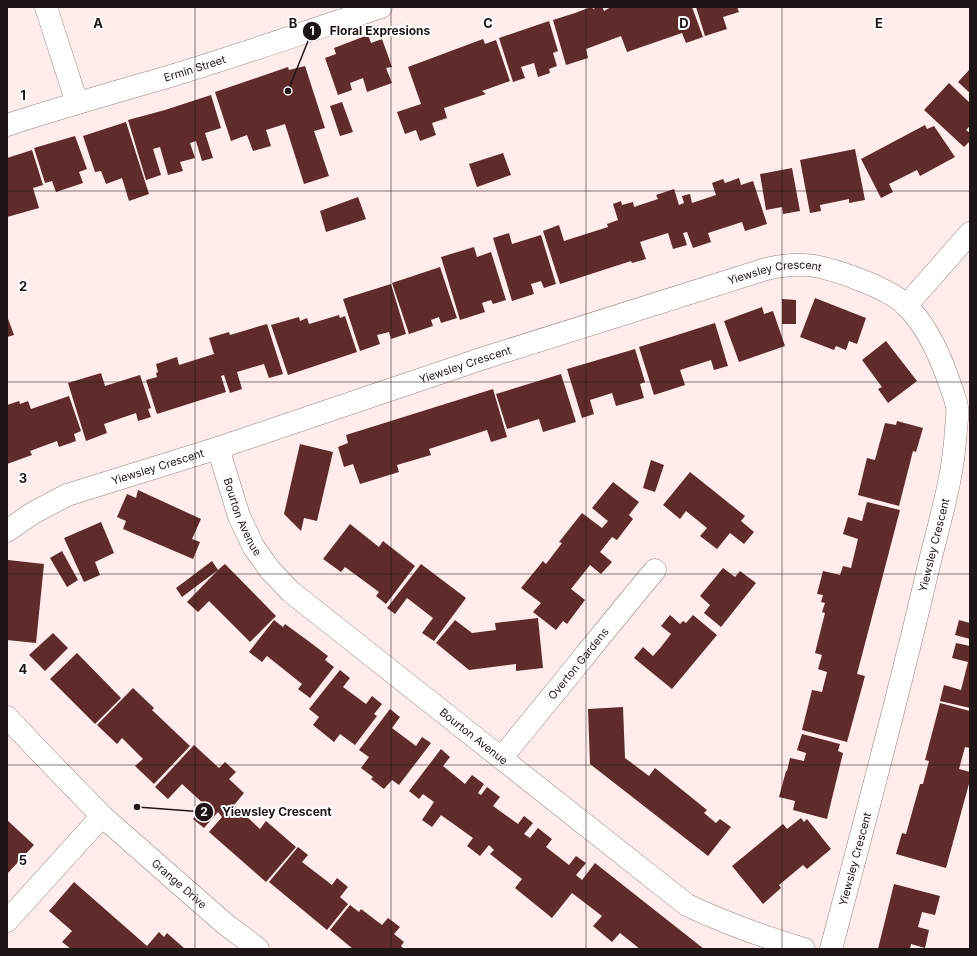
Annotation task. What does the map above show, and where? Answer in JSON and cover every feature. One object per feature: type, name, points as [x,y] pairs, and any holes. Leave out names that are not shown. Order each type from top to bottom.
[{"type":"street","points":[[46,7],[77,103]]},
{"type":"street","name":"Ermin Street","points":[[7,125],[180,73],[381,7]]},
{"type":"street","points":[[906,306],[970,233]]},
{"type":"street","name":"Yiewsley Crescent","points":[[7,530],[33,513],[67,495],[218,448],[491,355],[759,271],[782,265],[815,266],[872,284],[899,299],[921,323],[929,337],[942,363],[957,406],[956,441],[951,476],[907,660],[831,949]]},
{"type":"street","name":"Bourton Avenue","points":[[218,448],[239,516],[253,546],[270,570],[291,592],[687,906],[706,915],[744,929],[804,949]]},
{"type":"street","name":"Overton Gardens","points":[[501,758],[655,570]]},
{"type":"street","name":"Grange Drive","points":[[7,717],[102,816],[218,917],[258,949]]},
{"type":"street","points":[[7,921],[102,816]]},
{"type":"building","points":[[591,7],[593,9],[602,7],[604,11],[611,7],[692,7],[703,37],[686,43],[682,33],[627,52],[621,36],[586,49],[588,58],[566,65],[553,20]]},
{"type":"building","points":[[696,7],[737,7],[739,12],[723,17],[727,29],[705,36]]},
{"type":"building","points":[[549,21],[558,51],[553,53],[557,66],[549,69],[550,73],[538,77],[534,63],[521,67],[525,78],[513,82],[499,38]]},
{"type":"building","points":[[368,35],[371,43],[382,39],[392,67],[386,68],[392,83],[367,92],[363,78],[350,83],[352,90],[338,95],[325,58],[336,54],[334,48]]},
{"type":"building","points":[[483,39],[485,44],[496,40],[510,81],[482,91],[486,94],[444,108],[447,118],[432,123],[436,135],[420,141],[416,130],[405,134],[397,112],[421,104],[408,67]]},
{"type":"building","points":[[305,66],[325,128],[314,131],[329,176],[304,184],[285,124],[266,130],[271,146],[253,151],[247,135],[231,141],[215,92],[288,67],[289,70]]},
{"type":"building","points":[[970,69],[970,93],[958,82]]},
{"type":"building","points":[[949,83],[970,103],[970,126],[966,130],[970,133],[970,141],[964,147],[924,110]]},
{"type":"building","points":[[211,95],[221,128],[205,133],[213,158],[202,161],[196,141],[190,143],[195,158],[180,162],[183,171],[168,175],[160,147],[153,149],[161,175],[146,180],[128,120]]},
{"type":"building","points":[[342,102],[353,132],[340,136],[330,106]]},
{"type":"building","points":[[126,122],[149,194],[129,201],[122,178],[106,184],[101,171],[95,172],[83,136]]},
{"type":"building","points":[[925,125],[927,129],[934,126],[955,157],[920,176],[917,170],[889,184],[893,192],[881,198],[861,159]]},
{"type":"building","points":[[75,136],[87,169],[79,172],[83,183],[56,192],[52,181],[45,183],[34,148]]},
{"type":"building","points":[[855,149],[865,200],[849,203],[849,199],[820,205],[821,211],[810,213],[800,160]]},
{"type":"building","points":[[32,150],[43,185],[33,188],[39,208],[7,217],[7,158]]},
{"type":"building","points":[[503,153],[511,175],[477,187],[469,164]]},
{"type":"building","points":[[792,168],[800,211],[783,214],[782,207],[766,210],[760,174]]},
{"type":"building","points":[[739,178],[741,185],[753,181],[767,224],[745,231],[742,222],[708,233],[711,242],[693,248],[687,232],[683,233],[687,245],[673,249],[668,233],[640,242],[646,259],[632,263],[631,261],[560,284],[543,231],[559,225],[564,241],[608,227],[607,224],[618,220],[613,204],[621,201],[622,205],[633,202],[634,207],[658,199],[656,195],[674,189],[679,205],[684,203],[682,196],[690,194],[692,203],[716,195],[712,183],[723,179],[725,183]]},
{"type":"building","points":[[358,197],[366,219],[326,232],[320,211]]},
{"type":"building","points":[[509,233],[512,244],[541,235],[556,284],[544,288],[541,281],[531,284],[534,294],[512,301],[493,238]]},
{"type":"building","points":[[474,247],[477,257],[491,252],[506,300],[493,304],[491,300],[482,303],[485,312],[460,320],[441,257]]},
{"type":"building","points":[[440,267],[457,318],[441,323],[439,317],[431,320],[433,326],[409,334],[392,283]]},
{"type":"building","points":[[391,284],[406,334],[391,339],[389,332],[377,335],[380,344],[360,351],[343,299]]},
{"type":"building","points":[[815,298],[866,318],[857,344],[849,341],[846,350],[836,346],[834,350],[800,337]]},
{"type":"building","points":[[782,299],[796,300],[796,324],[782,324]]},
{"type":"building","points":[[762,307],[764,314],[773,311],[785,346],[739,362],[724,321]]},
{"type":"building","points":[[339,315],[340,318],[345,316],[357,352],[288,375],[271,325],[299,317],[300,321],[307,318],[309,324]]},
{"type":"building","points":[[7,316],[14,335],[7,337]]},
{"type":"building","points":[[715,323],[728,366],[714,370],[711,360],[680,370],[685,385],[654,395],[639,347]]},
{"type":"building","points":[[267,324],[283,374],[269,378],[264,364],[237,372],[242,389],[230,393],[224,375],[221,376],[226,392],[157,414],[146,380],[157,377],[156,373],[158,372],[156,364],[177,357],[179,365],[214,354],[209,338],[229,332],[230,335]]},
{"type":"building","points":[[886,341],[917,381],[888,403],[878,389],[882,387],[862,360]]},
{"type":"building","points":[[635,349],[645,382],[640,384],[644,398],[616,406],[612,393],[590,400],[594,414],[582,418],[567,369]]},
{"type":"building","points":[[101,373],[105,386],[140,375],[151,408],[148,409],[151,417],[138,421],[136,413],[104,424],[107,433],[86,441],[68,383]]},
{"type":"building","points":[[561,374],[576,422],[543,432],[539,419],[507,429],[496,394]]},
{"type":"building","points":[[493,389],[507,437],[491,442],[487,430],[429,449],[431,455],[397,465],[399,472],[360,484],[353,464],[344,467],[338,447],[348,443],[346,435]]},
{"type":"building","points":[[69,396],[81,431],[74,434],[76,441],[59,447],[57,441],[30,451],[32,455],[7,464],[7,405],[19,401],[20,404],[28,401],[31,409]]},
{"type":"building","points":[[897,421],[923,428],[916,452],[913,451],[899,506],[858,495],[867,458],[875,460],[885,423],[896,425]]},
{"type":"building","points":[[300,444],[333,452],[317,521],[304,518],[301,531],[284,514]]},
{"type":"building","points":[[651,460],[664,465],[655,492],[643,488]]},
{"type":"building","points":[[690,472],[745,516],[741,521],[754,532],[744,544],[730,533],[717,549],[700,536],[707,528],[686,511],[680,519],[663,505]]},
{"type":"building","points":[[613,482],[639,502],[629,515],[633,519],[617,540],[612,537],[600,552],[612,562],[601,574],[590,565],[571,589],[585,600],[567,624],[563,621],[556,630],[533,612],[541,603],[521,588],[543,561],[546,564],[562,543],[559,542],[582,513],[602,528],[608,521],[592,508]]},
{"type":"building","points":[[138,490],[201,519],[192,539],[200,542],[193,559],[123,529],[126,521],[117,517],[127,494],[136,498]]},
{"type":"building","points":[[867,502],[900,510],[857,674],[865,676],[847,742],[802,730],[812,690],[822,692],[827,672],[818,669],[822,655],[815,653],[825,613],[822,612],[825,603],[821,602],[823,595],[817,594],[823,571],[840,575],[843,566],[851,568],[858,539],[843,534],[848,517],[862,521]]},
{"type":"building","points":[[101,522],[114,553],[95,562],[100,575],[84,582],[64,538]]},
{"type":"building","points":[[350,524],[379,547],[383,541],[415,566],[386,604],[376,596],[379,592],[345,567],[341,572],[323,559]]},
{"type":"building","points":[[62,551],[78,580],[67,587],[50,558]]},
{"type":"building","points":[[8,560],[44,564],[36,643],[7,640]]},
{"type":"building","points":[[212,561],[218,570],[182,597],[176,588]]},
{"type":"building","points":[[225,564],[276,616],[250,642],[209,601],[198,612],[187,602]]},
{"type":"building","points":[[421,564],[466,598],[434,641],[422,633],[433,618],[407,598],[395,614],[387,608]]},
{"type":"building","points":[[723,568],[735,577],[740,571],[756,583],[721,627],[704,613],[710,605],[700,596]]},
{"type":"building","points":[[670,615],[680,624],[683,621],[686,623],[693,615],[717,635],[672,689],[634,658],[643,647],[653,656],[661,647],[671,634],[661,626]]},
{"type":"building","points":[[538,618],[543,668],[516,671],[516,664],[469,670],[436,643],[455,620],[472,633],[496,630],[495,623]]},
{"type":"building","points":[[274,620],[283,627],[285,624],[328,656],[325,660],[334,667],[310,698],[298,689],[302,684],[267,656],[262,662],[249,652]]},
{"type":"building","points":[[959,620],[970,623],[970,639],[955,635]]},
{"type":"building","points":[[53,633],[68,648],[45,671],[29,655]]},
{"type":"building","points":[[956,643],[970,646],[970,708],[940,701],[944,685],[961,690],[968,662],[952,658]]},
{"type":"building","points":[[77,653],[121,698],[95,724],[50,679]]},
{"type":"building","points":[[340,670],[350,678],[343,687],[366,704],[372,696],[382,704],[374,714],[377,716],[355,745],[340,734],[334,742],[313,725],[319,717],[309,709]]},
{"type":"building","points":[[133,688],[154,708],[152,710],[190,746],[154,784],[135,766],[143,759],[122,738],[117,744],[97,725]]},
{"type":"building","points":[[940,703],[970,711],[970,748],[965,747],[959,769],[970,772],[970,780],[946,868],[896,854],[902,833],[906,834],[920,784],[923,784],[929,761],[925,760]]},
{"type":"building","points":[[623,707],[625,758],[649,776],[655,768],[707,810],[704,813],[716,823],[720,819],[731,827],[708,856],[590,764],[588,709]]},
{"type":"building","points":[[390,709],[400,717],[392,728],[416,746],[422,737],[431,743],[399,785],[392,780],[384,789],[371,779],[373,777],[361,768],[369,757],[359,750]]},
{"type":"building","points":[[802,734],[840,744],[838,751],[843,753],[827,819],[793,810],[795,801],[779,797],[790,758],[804,761],[806,753],[797,750]]},
{"type":"building","points":[[194,745],[219,768],[225,762],[236,772],[229,779],[244,793],[234,805],[260,829],[266,821],[296,847],[266,882],[209,832],[222,817],[218,812],[204,828],[193,819],[205,805],[182,784],[168,799],[155,787]]},
{"type":"building","points":[[441,749],[450,757],[443,766],[465,784],[472,775],[484,784],[478,793],[481,795],[487,787],[500,797],[493,806],[518,824],[524,816],[533,823],[524,834],[530,838],[538,828],[552,839],[546,847],[569,865],[576,856],[586,863],[576,875],[582,880],[595,863],[704,949],[640,949],[620,933],[612,942],[593,926],[602,916],[572,893],[552,918],[515,888],[522,879],[490,854],[494,850],[489,845],[480,856],[467,846],[473,838],[441,815],[432,827],[422,820],[434,802],[423,794],[419,799],[409,791]]},
{"type":"building","points":[[801,818],[804,822],[807,819],[831,849],[807,869],[803,865],[779,885],[781,888],[763,904],[732,866],[783,824],[787,829]]},
{"type":"building","points":[[7,820],[34,845],[7,874]]},
{"type":"building","points":[[298,847],[308,855],[302,862],[332,885],[337,878],[348,887],[340,897],[348,904],[327,930],[269,882]]},
{"type":"building","points":[[74,882],[147,946],[159,932],[164,937],[167,933],[185,949],[71,949],[62,942],[72,931],[49,911]]},
{"type":"building","points":[[894,884],[940,896],[935,915],[922,912],[918,927],[929,930],[925,948],[911,944],[910,949],[878,949]]},
{"type":"building","points":[[350,905],[359,912],[361,909],[382,925],[388,918],[400,927],[394,934],[404,942],[401,946],[404,949],[353,949],[330,930]]},
{"type":"place","name":"Floral Expresions","points":[[288,91]]},
{"type":"place","name":"Yiewsley Crescent","points":[[137,807]]}]
